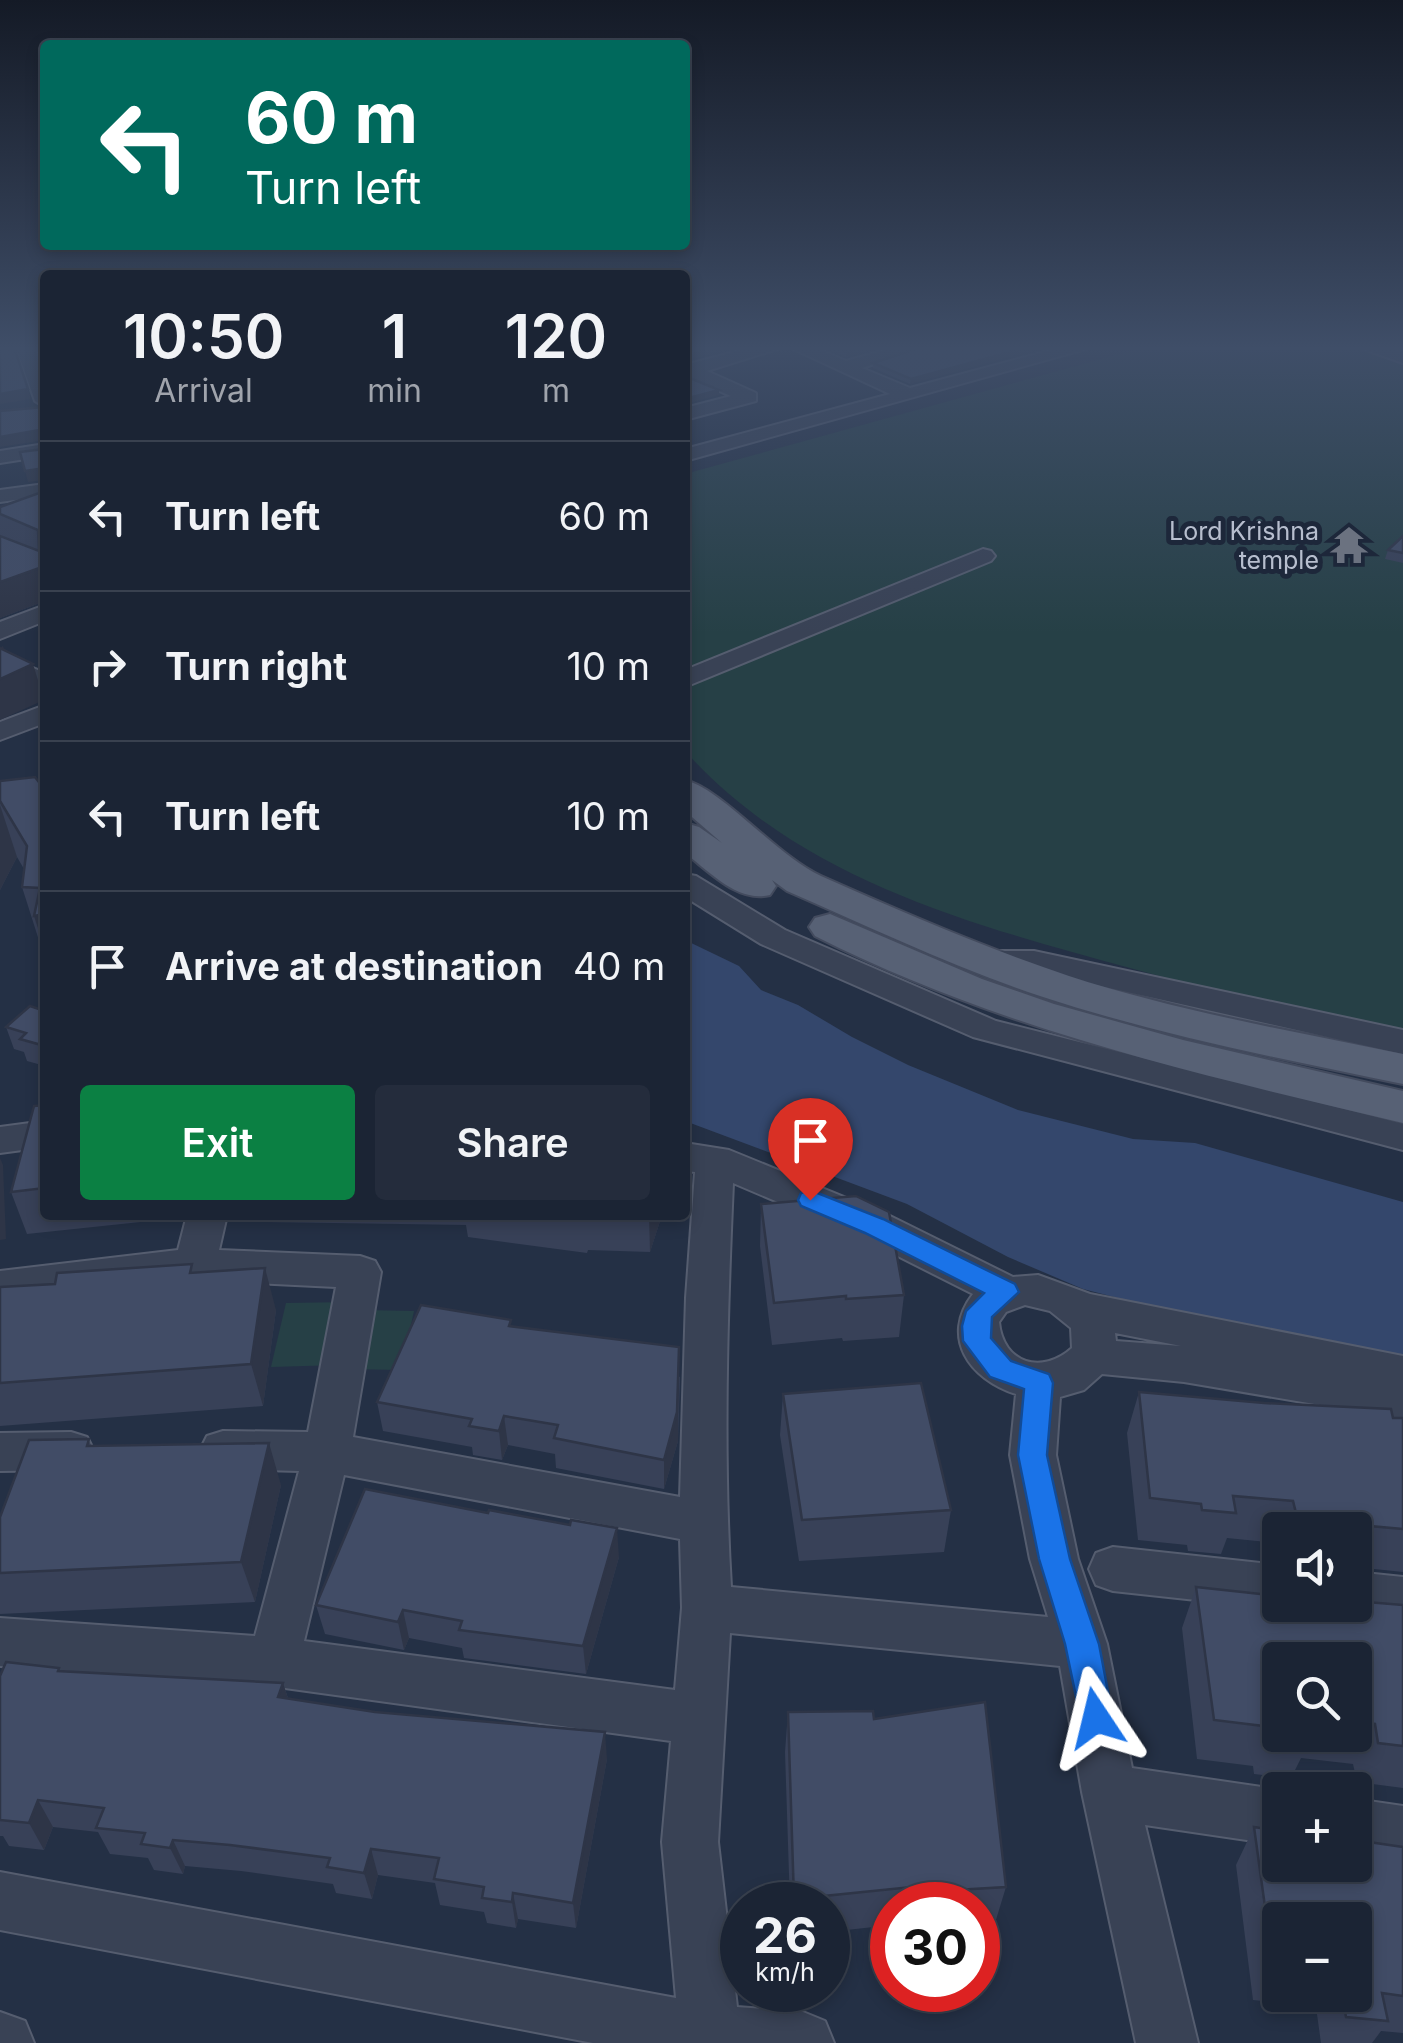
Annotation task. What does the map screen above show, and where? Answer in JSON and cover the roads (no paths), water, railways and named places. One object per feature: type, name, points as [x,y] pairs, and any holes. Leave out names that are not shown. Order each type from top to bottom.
[{"type":"main road","points":[[690,795],[800,882],[1058,988],[1267,1041],[1403,1069]]},
{"type":"main road","points":[[690,839],[757,887],[926,973],[1047,1016],[1188,1056],[1403,1107]]},
{"type":"street","points":[[690,454],[731,442]]},
{"type":"street","points":[[0,457],[40,451]]},
{"type":"street","points":[[0,496],[40,491]]},
{"type":"street","points":[[690,677],[983,556]]},
{"type":"street","points":[[0,631],[40,614]]},
{"type":"street","points":[[0,662],[39,675]]},
{"type":"street","points":[[0,732],[40,715]]},
{"type":"street","points":[[690,885],[773,937],[985,1029],[1403,1137]]},
{"type":"street","points":[[986,960],[1034,960],[1403,1042]]},
{"type":"street","points":[[0,1140],[40,1135]]},
{"type":"street","points":[[710,2034],[690,1842],[708,1608],[700,1158],[874,1226],[1006,1292],[1044,1290],[1080,1309],[1403,1374]]},
{"type":"street","points":[[195,1264],[205,1220]]},
{"type":"street","points":[[0,1287],[195,1264],[360,1272],[326,1452],[274,1659]]},
{"type":"street","points":[[1006,1292],[980,1311],[978,1341],[1000,1369],[1039,1383],[1073,1377],[1093,1356],[1094,1332],[1080,1309]]},
{"type":"street","points":[[1093,1356],[1184,1364],[1403,1401]]},
{"type":"street","points":[[1039,1383],[1032,1455],[1054,1559],[1082,1644],[1109,1792],[1160,1997],[1167,2043]]},
{"type":"street","points":[[188,1450],[326,1452],[704,1522]]},
{"type":"street","points":[[0,1452],[113,1451]]},
{"type":"street","points":[[1113,1570],[1262,1585]]},
{"type":"street","points":[[1372,1597],[1403,1600]]},
{"type":"street","points":[[708,1608],[1082,1644]]},
{"type":"street","points":[[0,1642],[117,1646],[274,1659],[698,1719]]},
{"type":"street","points":[[1109,1792],[1262,1813]]},
{"type":"street","points":[[1372,1829],[1403,1834]]},
{"type":"street","points":[[0,1901],[710,2034],[803,2043]]},
{"type":"water","points":[[690,942],[739,966],[761,990],[798,1005],[852,1037],[908,1065],[1018,1110],[1133,1139],[1195,1143],[1403,1202],[1403,1359],[1208,1321],[1083,1289],[1008,1257],[907,1204],[690,1123]]},
{"type":"place","name":"Lord Krishna temple","points":[[1349,545]]}]
